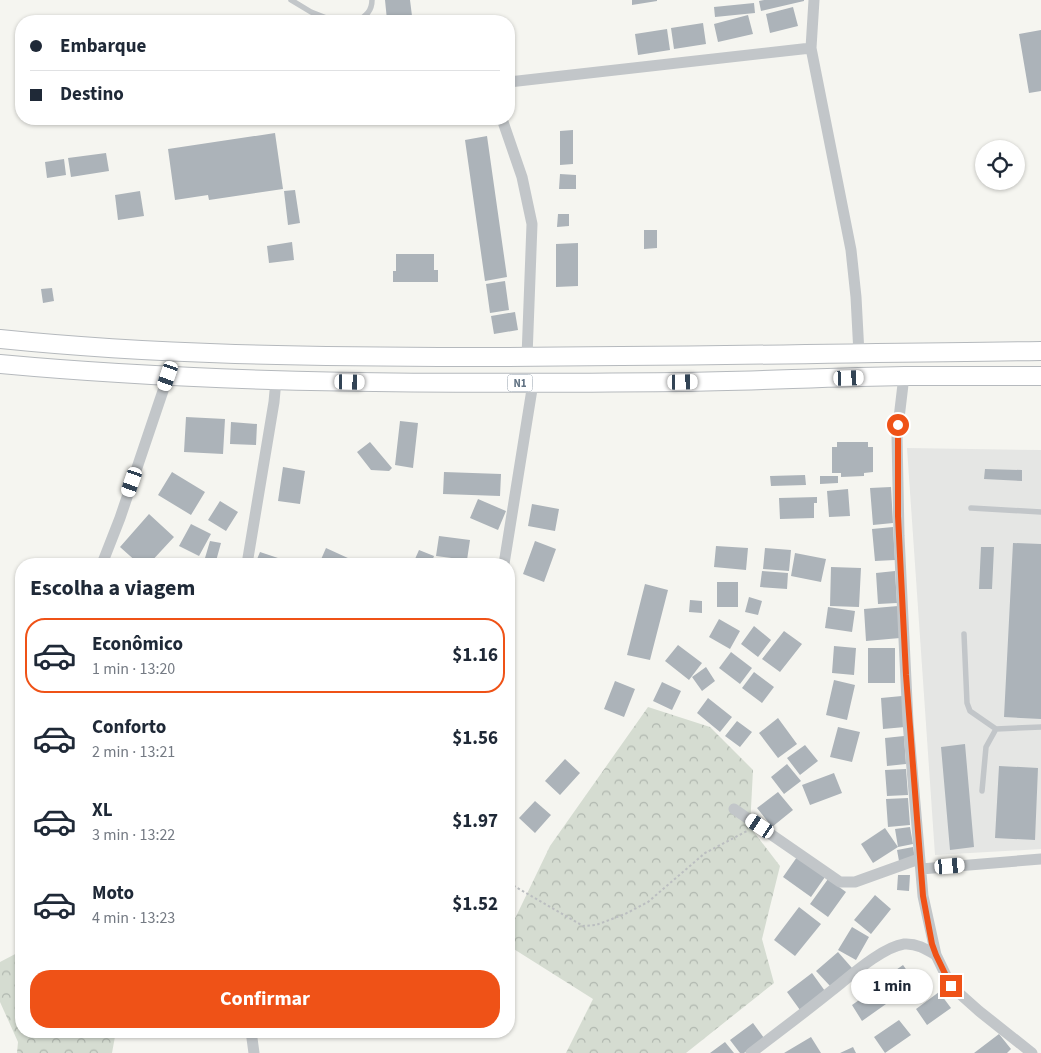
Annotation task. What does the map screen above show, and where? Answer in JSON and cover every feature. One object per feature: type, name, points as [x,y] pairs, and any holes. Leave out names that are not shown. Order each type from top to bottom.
[{"type":"main road","name":"N1","points":[[0,339],[106,347],[305,356],[527,357],[1041,351]]},
{"type":"main road","name":"N1","points":[[0,364],[168,376],[443,383],[692,382],[904,376],[1041,376]]},
{"type":"street","points":[[814,0],[810,48],[851,250],[859,354]]},
{"type":"street","points":[[515,81],[810,48]]},
{"type":"street","points":[[504,125],[522,177],[532,224],[527,357]]},
{"type":"street","points":[[104,558],[120,518],[168,376]]},
{"type":"street","points":[[904,376],[897,435],[899,526],[908,712],[920,864],[927,920],[936,955],[946,977],[956,992],[1032,1053]]},
{"type":"street","points":[[248,558],[276,380]]},
{"type":"street","points":[[505,558],[533,383]]},
{"type":"street","points":[[734,809],[840,882],[855,882],[920,864],[1041,859]]},
{"type":"street","points":[[751,1053],[864,966],[894,947],[905,944],[913,945],[924,948],[936,955]]},
{"type":"street","points":[[252,1038],[254,1053]]},
{"type":"lane","points":[[291,0],[319,15]]},
{"type":"lane","points":[[366,15],[370,11],[372,0]]},
{"type":"lane","points":[[971,508],[1041,512]]},
{"type":"lane","points":[[964,634],[967,704],[970,711],[996,729],[1041,727]]},
{"type":"lane","points":[[982,791],[986,747],[996,729]]},
{"type":"path","points":[[515,886],[583,926],[596,925],[625,914],[648,902],[706,854],[760,826]]},
{"type":"shaded area","points":[[907,448],[1041,450],[1041,849],[935,855]]},
{"type":"green space","points":[[648,707],[710,727],[753,770],[750,827],[780,866],[762,939],[774,983],[686,1053],[566,1053],[593,999],[515,950],[515,919],[550,846]]},
{"type":"green space","points":[[15,954],[15,1035],[0,1002],[0,962]]},
{"type":"green space","points":[[16,1038],[115,1038],[112,1053],[17,1053],[18,1042]]},
{"type":"building","points":[[385,0],[410,0],[412,15],[386,15]]},
{"type":"building","points":[[632,0],[657,0],[657,1],[632,5]]},
{"type":"building","points":[[759,1],[804,1],[761,11]]},
{"type":"building","points":[[754,3],[755,13],[715,17],[714,7]]},
{"type":"building","points":[[793,7],[798,26],[770,33],[766,14]]},
{"type":"building","points":[[748,15],[753,34],[718,42],[714,24]]},
{"type":"building","points":[[703,23],[706,44],[674,49],[671,28]]},
{"type":"building","points":[[667,29],[670,50],[638,55],[635,34]]},
{"type":"building","points":[[1041,30],[1041,91],[1029,93],[1019,34]]},
{"type":"building","points":[[573,130],[573,164],[560,165],[560,131]]},
{"type":"building","points":[[275,133],[283,189],[209,200],[208,195],[175,200],[168,149]]},
{"type":"building","points":[[487,136],[507,277],[485,281],[465,140]]},
{"type":"building","points":[[106,153],[109,171],[71,177],[68,158]]},
{"type":"building","points":[[64,159],[66,175],[47,178],[45,162]]},
{"type":"building","points":[[560,174],[576,175],[576,189],[559,189]]},
{"type":"building","points":[[295,190],[300,223],[288,225],[284,191]]},
{"type":"building","points":[[140,191],[144,216],[118,220],[115,195]]},
{"type":"building","points":[[558,214],[569,214],[569,226],[557,227]]},
{"type":"building","points":[[644,230],[657,230],[657,248],[644,249]]},
{"type":"building","points":[[292,242],[294,260],[269,263],[267,246]]},
{"type":"building","points":[[578,243],[578,286],[556,287],[556,244]]},
{"type":"building","points":[[396,254],[434,254],[434,270],[438,270],[438,282],[393,282],[393,271],[396,271]]},
{"type":"building","points":[[505,281],[509,310],[490,313],[486,284]]},
{"type":"building","points":[[52,288],[54,301],[43,303],[41,289]]},
{"type":"building","points":[[515,312],[518,330],[494,334],[491,316]]},
{"type":"building","points":[[186,417],[225,419],[223,454],[184,452]]},
{"type":"building","points":[[400,421],[418,423],[413,468],[395,465]]},
{"type":"building","points":[[231,422],[257,424],[256,445],[230,444]]},
{"type":"building","points":[[370,442],[392,468],[389,471],[371,470],[357,452]]},
{"type":"building","points":[[837,442],[868,442],[868,447],[873,447],[873,472],[864,473],[864,476],[841,477],[841,473],[832,473],[832,447],[837,447]]},
{"type":"building","points":[[283,467],[305,471],[300,504],[278,501]]},
{"type":"building","points":[[985,469],[1022,470],[1022,481],[984,479]]},
{"type":"building","points":[[172,472],[205,492],[191,515],[158,495]]},
{"type":"building","points":[[444,472],[501,474],[500,496],[443,494]]},
{"type":"building","points":[[805,475],[806,485],[771,486],[770,476]]},
{"type":"building","points":[[820,476],[838,476],[838,483],[820,484]]},
{"type":"building","points":[[891,487],[893,523],[873,525],[870,488]]},
{"type":"building","points":[[848,489],[850,516],[829,517],[827,491]]},
{"type":"building","points":[[817,497],[817,503],[814,503],[814,518],[780,519],[779,498]]},
{"type":"building","points":[[478,499],[506,511],[498,530],[470,518]]},
{"type":"building","points":[[220,501],[238,512],[226,531],[208,520]]},
{"type":"building","points":[[532,504],[559,509],[555,531],[528,526]]},
{"type":"building","points":[[149,514],[174,537],[155,558],[132,558],[120,547]]},
{"type":"building","points":[[191,524],[211,534],[199,556],[179,546]]},
{"type":"building","points":[[893,527],[895,560],[875,561],[872,529]]},
{"type":"building","points":[[439,536],[470,540],[467,558],[436,556]]},
{"type":"building","points":[[210,541],[221,543],[217,558],[205,558]]},
{"type":"building","points":[[535,541],[556,549],[544,582],[523,574]]},
{"type":"building","points":[[1013,543],[1041,544],[1041,719],[1004,717]]},
{"type":"building","points":[[716,546],[748,548],[746,570],[714,567]]},
{"type":"building","points":[[981,547],[994,547],[992,589],[979,589]]},
{"type":"building","points":[[326,548],[348,558],[322,558]]},
{"type":"building","points":[[765,548],[791,550],[789,571],[763,569]]},
{"type":"building","points":[[419,550],[434,556],[433,558],[415,558]]},
{"type":"building","points":[[260,552],[278,558],[258,558]]},
{"type":"building","points":[[795,553],[826,559],[821,582],[791,576]]},
{"type":"building","points":[[831,567],[861,568],[859,607],[830,606]]},
{"type":"building","points":[[762,571],[788,573],[787,589],[760,587]]},
{"type":"building","points":[[895,571],[897,603],[878,604],[876,573]]},
{"type":"building","points":[[717,582],[738,582],[738,607],[717,607]]},
{"type":"building","points":[[645,584],[668,590],[650,660],[627,655]]},
{"type":"building","points":[[749,597],[762,601],[758,615],[745,612]]},
{"type":"building","points":[[690,600],[702,601],[702,613],[689,612]]},
{"type":"building","points":[[898,606],[900,638],[866,641],[864,609]]},
{"type":"building","points":[[828,607],[855,611],[852,632],[825,628]]},
{"type":"building","points":[[719,619],[740,631],[730,649],[709,637]]},
{"type":"building","points":[[754,626],[771,640],[758,657],[741,644]]},
{"type":"building","points":[[784,631],[802,644],[780,672],[762,659]]},
{"type":"building","points":[[678,645],[702,663],[689,680],[665,661]]},
{"type":"building","points":[[834,646],[856,648],[854,675],[832,673]]},
{"type":"building","points":[[868,648],[895,648],[895,683],[868,683]]},
{"type":"building","points":[[731,652],[752,668],[740,684],[719,668]]},
{"type":"building","points":[[706,667],[715,681],[702,691],[692,677]]},
{"type":"building","points":[[754,672],[774,687],[762,703],[742,688]]},
{"type":"building","points":[[834,680],[855,685],[847,720],[826,715]]},
{"type":"building","points":[[615,681],[635,689],[624,717],[604,709]]},
{"type":"building","points":[[662,682],[681,691],[672,710],[653,701]]},
{"type":"building","points":[[902,696],[905,727],[883,729],[881,698]]},
{"type":"building","points":[[708,698],[732,717],[720,732],[697,713]]},
{"type":"building","points":[[778,718],[797,744],[778,758],[759,733]]},
{"type":"building","points":[[737,721],[752,732],[740,747],[725,736]]},
{"type":"building","points":[[838,727],[860,732],[852,762],[830,757]]},
{"type":"building","points":[[904,736],[906,764],[887,766],[885,738]]},
{"type":"building","points":[[965,744],[974,847],[950,850],[941,747]]},
{"type":"building","points":[[805,745],[818,761],[800,775],[787,758]]},
{"type":"building","points":[[565,759],[580,773],[560,795],[545,781]]},
{"type":"building","points":[[787,764],[801,781],[784,794],[771,777]]},
{"type":"building","points":[[999,766],[1038,768],[1035,840],[995,838]]},
{"type":"building","points":[[906,769],[908,795],[887,796],[885,770]]},
{"type":"building","points":[[834,773],[842,793],[810,805],[802,785]]},
{"type":"building","points":[[778,792],[793,810],[772,827],[757,808]]},
{"type":"building","points":[[908,798],[910,825],[888,827],[886,799]]},
{"type":"building","points":[[535,801],[551,815],[535,833],[519,818]]},
{"type":"building","points":[[910,827],[913,844],[898,847],[895,829]]},
{"type":"building","points":[[885,828],[898,847],[873,863],[861,844]]},
{"type":"building","points":[[913,847],[915,858],[899,861],[897,850]]},
{"type":"building","points":[[797,857],[825,877],[811,897],[783,877]]},
{"type":"building","points":[[898,875],[910,875],[909,891],[897,890]]},
{"type":"building","points":[[828,879],[846,892],[828,917],[810,904]]},
{"type":"building","points":[[875,895],[891,909],[871,934],[854,920]]},
{"type":"building","points":[[799,907],[821,924],[795,956],[774,940]]},
{"type":"building","points":[[852,927],[869,937],[856,960],[838,950]]},
{"type":"building","points":[[838,952],[852,968],[831,987],[816,971]]},
{"type":"building","points":[[903,965],[913,979],[893,993],[883,979]]},
{"type":"building","points":[[812,973],[825,991],[800,1010],[787,992]]},
{"type":"building","points":[[876,988],[886,1004],[862,1021],[852,1005]]},
{"type":"building","points":[[939,992],[951,1008],[927,1025],[916,1009]]},
{"type":"building","points":[[899,1020],[911,1035],[885,1053],[874,1037]]},
{"type":"building","points":[[753,1023],[764,1038],[744,1053],[740,1053],[730,1040]]},
{"type":"building","points":[[999,1034],[1011,1049],[1007,1053],[974,1053]]},
{"type":"building","points":[[811,1037],[821,1053],[784,1053]]},
{"type":"building","points":[[725,1042],[734,1053],[710,1053]]},
{"type":"building","points":[[853,1047],[856,1053],[840,1053]]},
{"type":"route","points":[[898,425],[898,516],[908,722],[919,859],[923,896],[932,944],[951,986]]}]
